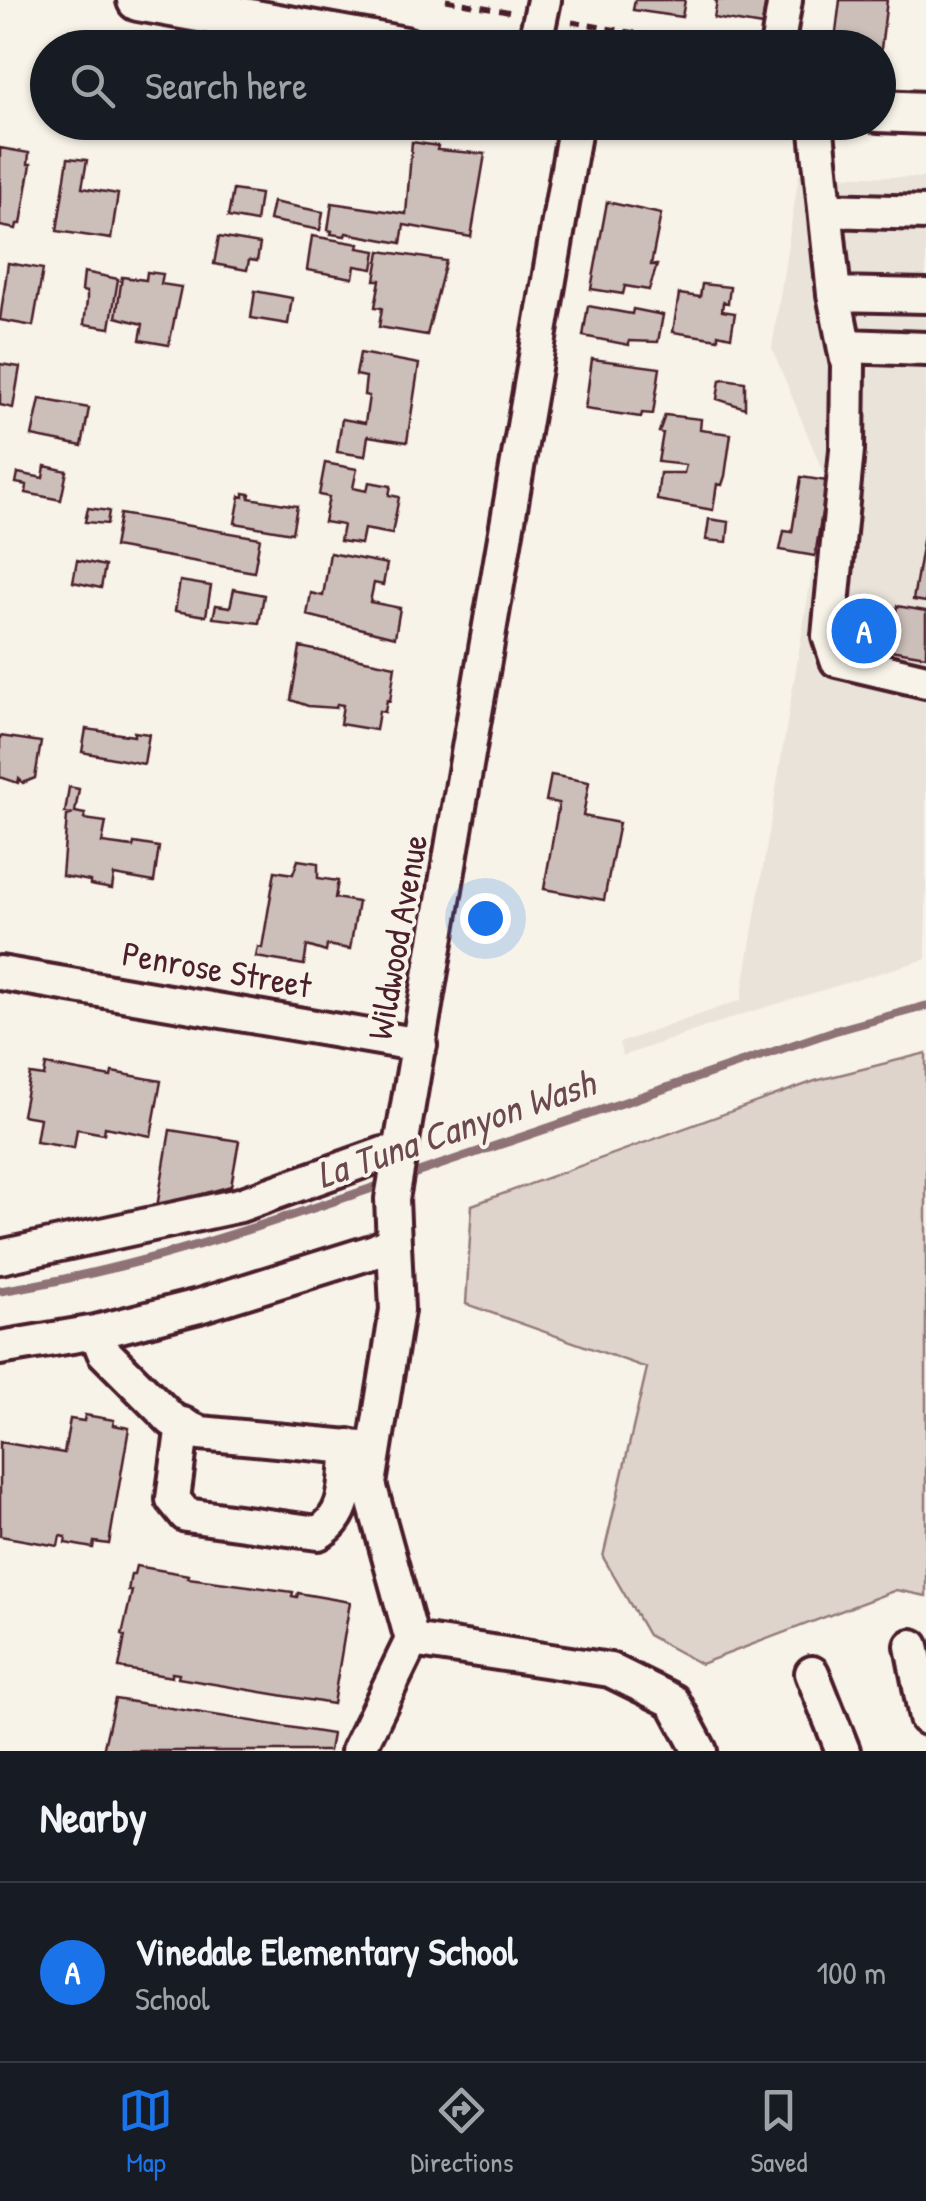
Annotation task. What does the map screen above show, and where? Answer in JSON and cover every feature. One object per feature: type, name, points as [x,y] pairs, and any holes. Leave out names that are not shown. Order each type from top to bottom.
[{"type":"main road","points":[[138,0],[305,30]]},
{"type":"main road","points":[[896,112],[926,113]]},
{"type":"street","points":[[780,30],[784,0]]},
{"type":"street","name":"Wildwood Avenue","points":[[412,1640],[362,1448],[397,1310],[392,1199],[398,1158],[573,140]]},
{"type":"street","points":[[818,140],[834,294],[846,346],[847,450],[828,636],[837,660],[926,681]]},
{"type":"street","points":[[826,210],[926,214]]},
{"type":"street","points":[[834,294],[926,296]]},
{"type":"street","points":[[846,346],[926,349]]},
{"type":"street","name":"Penrose Street","points":[[0,972],[420,1045]]},
{"type":"street","points":[[0,1257],[240,1206],[383,1154],[398,1158]]},
{"type":"street","points":[[0,1348],[96,1332],[199,1306],[393,1242]]},
{"type":"street","points":[[96,1332],[104,1352],[172,1420],[182,1424],[200,1433],[362,1448],[341,1509],[333,1524],[318,1533],[186,1515],[173,1499],[182,1424]]},
{"type":"street","points":[[358,1751],[412,1640],[610,1670],[672,1701],[700,1751]]},
{"type":"street","points":[[912,1646],[926,1718]]},
{"type":"street","points":[[812,1674],[843,1751]]},
{"type":"path","points":[[446,0],[600,30]]},
{"type":"shaded area","points":[[799,174],[926,178],[926,959],[740,1015],[623,1056],[619,1043],[741,1000],[827,482],[772,348]]},
{"type":"shaded area","points":[[926,1053],[926,1596],[896,1590],[701,1664],[648,1635],[603,1557],[647,1368],[466,1304],[472,1205],[815,1081]]},
{"type":"building","points":[[635,0],[685,0],[682,17],[633,10]]},
{"type":"building","points":[[714,0],[766,0],[762,26],[714,18]]},
{"type":"building","points":[[840,0],[887,0],[883,30],[836,30]]},
{"type":"building","points":[[412,142],[438,146],[437,150],[485,154],[471,237],[404,225],[401,243],[331,234],[328,230],[332,203],[406,214]]},
{"type":"building","points":[[0,148],[29,153],[31,164],[21,224],[16,229],[0,226]]},
{"type":"building","points":[[68,158],[87,160],[82,188],[118,194],[111,239],[57,231]]},
{"type":"building","points":[[233,190],[260,194],[256,222],[228,217]]},
{"type":"building","points":[[273,202],[323,212],[320,230],[269,220]]},
{"type":"building","points":[[607,202],[661,214],[651,265],[657,265],[649,290],[625,286],[623,294],[591,289]]},
{"type":"building","points":[[312,236],[376,251],[373,269],[355,266],[353,278],[307,270]]},
{"type":"building","points":[[219,237],[260,244],[257,261],[249,260],[247,270],[214,264]]},
{"type":"building","points":[[380,251],[446,261],[427,335],[379,327],[382,308],[375,307],[380,280],[375,280]]},
{"type":"building","points":[[8,263],[43,269],[33,326],[0,320]]},
{"type":"building","points":[[84,272],[118,279],[110,328],[84,324]]},
{"type":"building","points":[[147,272],[163,274],[161,284],[181,287],[169,345],[140,340],[143,324],[116,317],[122,277],[146,280]]},
{"type":"building","points":[[702,284],[730,287],[728,303],[723,302],[722,311],[735,313],[731,337],[718,334],[718,339],[673,332],[679,294],[700,297]]},
{"type":"building","points":[[255,291],[292,298],[288,324],[251,318]]},
{"type":"building","points":[[588,306],[663,315],[658,342],[629,341],[629,345],[583,336]]},
{"type":"building","points":[[360,353],[419,364],[407,442],[368,436],[365,456],[337,452],[342,419],[365,423],[369,396],[364,395],[366,377],[356,375]]},
{"type":"building","points":[[592,359],[660,368],[653,414],[642,413],[641,417],[585,409]]},
{"type":"building","points":[[0,364],[20,367],[13,408],[0,405]]},
{"type":"building","points":[[720,380],[745,382],[745,408],[717,399]]},
{"type":"building","points":[[40,399],[89,408],[82,446],[32,436]]},
{"type":"building","points":[[665,415],[701,419],[700,430],[731,434],[725,476],[722,485],[717,484],[713,510],[657,500],[660,473],[684,473],[686,465],[658,462],[663,433],[659,432]]},
{"type":"building","points":[[325,463],[357,469],[353,488],[367,491],[369,482],[391,486],[389,495],[399,497],[392,534],[364,529],[361,544],[340,541],[343,525],[324,522],[329,497],[319,495]]},
{"type":"building","points":[[45,466],[67,471],[61,500],[26,493],[27,485],[16,483],[18,473],[43,478]]},
{"type":"building","points":[[801,477],[827,481],[815,556],[780,550],[784,531],[792,532]]},
{"type":"building","points":[[244,493],[250,494],[249,498],[297,506],[292,533],[235,523]]},
{"type":"building","points":[[88,508],[109,511],[107,524],[85,522]]},
{"type":"building","points":[[120,514],[260,538],[254,572],[114,547]]},
{"type":"building","points":[[709,519],[729,522],[727,542],[706,540]]},
{"type":"building","points":[[926,535],[926,602],[913,600]]},
{"type":"building","points":[[330,553],[387,564],[383,585],[374,583],[370,602],[400,608],[395,637],[307,615],[311,593],[323,596]]},
{"type":"building","points":[[77,560],[105,566],[101,588],[73,582]]},
{"type":"building","points":[[180,581],[211,586],[206,616],[175,611]]},
{"type":"building","points":[[234,589],[264,595],[259,623],[213,618],[216,605],[230,607]]},
{"type":"building","points":[[897,606],[926,611],[926,656],[890,650]]},
{"type":"building","points":[[300,647],[395,666],[390,701],[387,700],[385,712],[379,711],[376,730],[340,724],[343,705],[308,706],[291,700]]},
{"type":"building","points":[[86,729],[134,736],[134,732],[149,734],[144,764],[82,752]]},
{"type":"building","points":[[0,736],[41,742],[35,778],[23,783],[19,779],[18,783],[0,777]]},
{"type":"building","points":[[551,775],[589,782],[583,816],[619,823],[604,900],[544,889],[559,803],[546,801]]},
{"type":"building","points":[[69,787],[79,789],[75,812],[85,814],[84,819],[106,822],[102,843],[159,847],[154,882],[114,875],[112,889],[62,876],[67,816],[73,814],[65,813]]},
{"type":"building","points":[[298,860],[318,863],[318,878],[338,881],[335,898],[358,902],[350,949],[327,945],[326,952],[307,946],[304,965],[256,957],[258,947],[262,948],[275,871],[293,874]]},
{"type":"building","points":[[46,1065],[161,1081],[151,1136],[105,1127],[104,1134],[77,1129],[74,1148],[36,1142],[40,1118],[22,1115],[30,1074],[44,1076]]},
{"type":"building","points":[[170,1130],[239,1141],[231,1186],[157,1207]]},
{"type":"building","points":[[85,1415],[114,1420],[113,1425],[129,1428],[109,1544],[94,1542],[93,1548],[65,1543],[66,1537],[60,1536],[58,1546],[0,1536],[0,1442],[64,1453],[70,1419],[84,1421]]},
{"type":"building","points":[[136,1566],[189,1575],[188,1578],[293,1592],[292,1596],[297,1597],[298,1593],[350,1602],[333,1704],[178,1678],[179,1674],[172,1673],[172,1677],[119,1668],[132,1591],[128,1591]]},
{"type":"building","points":[[115,1699],[332,1734],[329,1751],[103,1751]]},
{"type":"waterway","name":"La Tuna Canyon Wash","points":[[401,1178],[834,1031],[926,1006]]},
{"type":"waterway","name":"La Tuna Canyon Wash","points":[[0,1291],[147,1259],[387,1183]]},
{"type":"place","name":"Vinedale Elementary School","points":[[864,631]]}]
